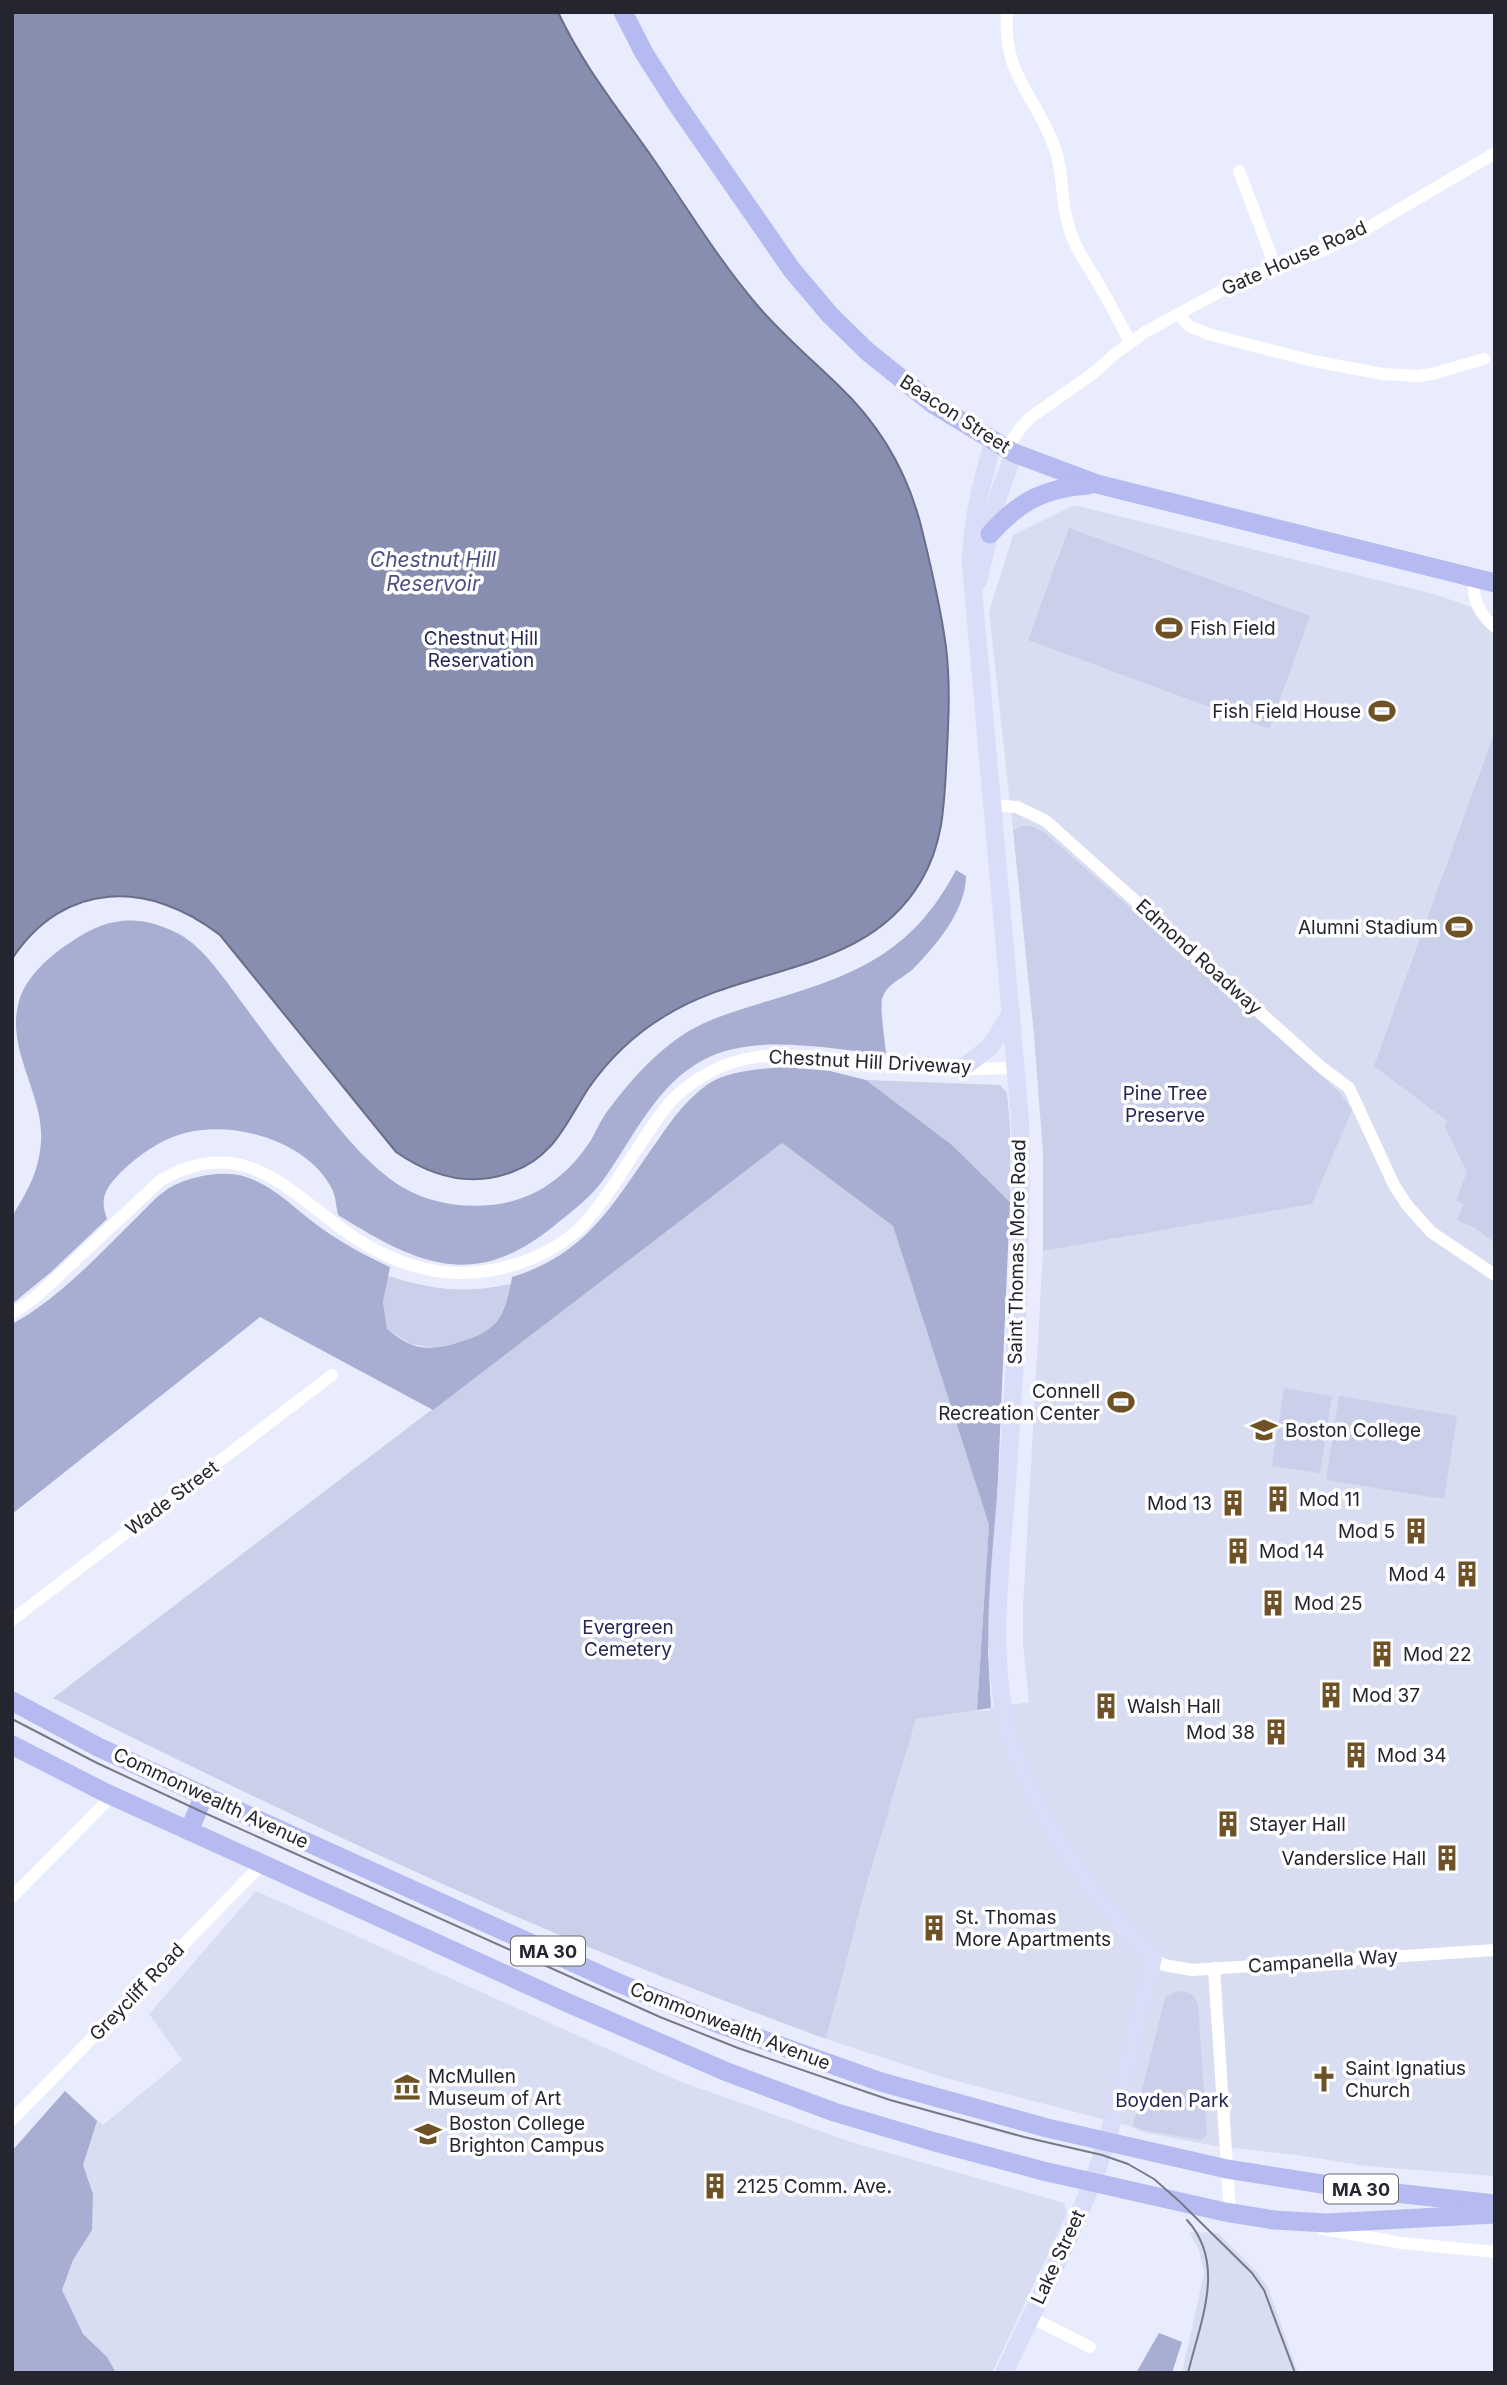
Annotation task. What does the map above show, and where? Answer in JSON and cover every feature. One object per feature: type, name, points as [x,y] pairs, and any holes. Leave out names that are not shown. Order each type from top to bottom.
[{"type":"main road","name":"Beacon Street","points":[[623,12],[644,53],[674,100],[776,248],[811,293],[845,331],[888,370],[933,404],[1004,448],[1097,484],[1495,583]]},
{"type":"main road","points":[[974,601],[1002,486],[1004,448]]},
{"type":"main road","points":[[1004,448],[974,522],[971,544],[1015,1068]]},
{"type":"main road","points":[[990,534],[1009,513],[1033,498],[1062,488],[1097,484]]},
{"type":"main road","points":[[961,1069],[990,1047],[1011,1013]]},
{"type":"main road","name":"Saint Thomas More Road","points":[[1015,1068],[1021,1155],[1021,1260],[998,1619],[1002,1699],[1023,1775],[1038,1805],[1093,1891],[1153,1958]]},
{"type":"main road","name":"Commonwealth Avenue","points":[[12,1701],[97,1747],[614,1981],[719,2024],[881,2082],[1047,2128],[1227,2169],[1342,2187],[1495,2204]]},
{"type":"main road","name":"Commonwealth Avenue","points":[[12,1745],[112,1796],[589,2012],[769,2089],[888,2129],[1092,2182],[1230,2213],[1274,2220],[1326,2223],[1495,2214]]},
{"type":"main road","points":[[189,1831],[204,1796]]},
{"type":"main road","points":[[1107,2140],[1153,1958]]},
{"type":"main road","name":"Lake Street","points":[[1004,2373],[1092,2182],[1107,2140]]},
{"type":"street","points":[[1007,12],[1007,38],[1016,76],[1045,126],[1059,159],[1064,205],[1072,239],[1130,342]]},
{"type":"street","name":"Gate House Road","points":[[1004,448],[1031,417],[1091,375],[1130,342],[1245,278],[1315,254],[1354,236],[1495,153]]},
{"type":"street","points":[[1239,171],[1276,268]]},
{"type":"street","points":[[1178,314],[1189,326],[1208,334],[1312,361],[1383,374],[1432,374],[1484,359]]},
{"type":"street","points":[[1475,578],[1473,587],[1479,611],[1495,627]]},
{"type":"street","name":"Edmond Roadway","points":[[992,805],[1017,807],[1046,821],[1320,1066],[1349,1088],[1394,1185],[1407,1205],[1430,1232],[1495,1275]]},
{"type":"street","name":"Chestnut Hill Driveway","points":[[12,1314],[37,1296],[149,1190],[161,1180],[187,1167],[223,1162],[260,1170],[287,1186],[354,1237],[382,1254],[421,1268],[452,1273],[483,1272],[532,1259],[577,1231],[600,1205],[671,1101],[685,1088],[713,1070],[756,1056],[786,1054],[893,1066],[1015,1068]]},
{"type":"street","name":"Wade Street","points":[[12,1620],[332,1375]]},
{"type":"street","points":[[12,1897],[112,1796]]},
{"type":"street","name":"Greycliff Road","points":[[12,2120],[262,1864]]},
{"type":"street","name":"Campanella Way","points":[[1153,1958],[1164,1965],[1184,1969],[1495,1950]]},
{"type":"street","points":[[1214,1968],[1230,2213]]},
{"type":"street","name":"Commonwealth Avenue","points":[[1274,2220],[1402,2243],[1495,2252]]},
{"type":"street","points":[[1030,2317],[1090,2347]]},
{"type":"shaded area","name":"Boston College","points":[[1074,505],[1434,594],[1495,615],[1495,2176],[1366,2166],[1215,2146],[1142,2132],[1129,2126],[942,2077],[826,2039],[865,1890],[916,1719],[977,1710],[988,1711],[991,1708],[1029,1702],[1023,1643],[1023,1608],[1043,1251],[1312,1204],[1351,1110],[1338,1089],[1043,831],[1031,826],[1013,830],[989,612],[1013,535]]},
{"type":"shaded area","points":[[956,870],[966,876],[965,889],[948,927],[931,950],[913,969],[891,985],[882,999],[886,1054],[769,1045],[723,1052],[703,1060],[687,1070],[660,1096],[603,1181],[590,1195],[526,1246],[498,1259],[472,1264],[446,1264],[394,1247],[338,1215],[333,1192],[321,1172],[306,1158],[268,1138],[247,1132],[204,1130],[167,1139],[121,1172],[105,1193],[107,1219],[50,1273],[12,1304],[12,1219],[34,1174],[41,1141],[37,1107],[17,1040],[18,1005],[26,986],[46,961],[97,927],[123,921],[150,923],[188,940],[215,967],[339,1128],[379,1170],[402,1187],[434,1201],[468,1206],[491,1205],[522,1198],[561,1175],[582,1153],[606,1113],[624,1090],[675,1040],[709,1021],[837,978],[884,954],[923,919]]},
{"type":"shaded area","points":[[786,1067],[830,1071],[866,1080],[952,1145],[1010,1202],[988,1652],[991,1708],[977,1710],[989,1525],[893,1226],[782,1143],[433,1410],[260,1317],[12,1514],[12,1324],[44,1304],[173,1186],[204,1176],[226,1174],[246,1177],[266,1186],[334,1237],[390,1267],[383,1302],[387,1329],[415,1346],[442,1347],[468,1340],[489,1329],[502,1314],[512,1277],[539,1267],[581,1239],[613,1204],[674,1117],[700,1090],[717,1079],[736,1073]]},
{"type":"shaded area","name":"Boston College Brighton Campus","points":[[256,1891],[679,2081],[854,2143],[1064,2203],[1067,2214],[992,2373],[12,2373],[12,2151],[65,2091],[103,2125],[182,2060],[149,2014]]},
{"type":"shaded area","points":[[65,2091],[97,2121],[83,2165],[93,2194],[92,2230],[73,2260],[62,2290],[83,2334],[107,2357],[116,2373],[12,2373],[12,2151]]},
{"type":"shaded area","points":[[1189,2232],[1218,2233],[1256,2271],[1268,2287],[1298,2373],[1182,2373],[1204,2273],[1199,2250]]},
{"type":"shaded area","points":[[1159,2333],[1182,2342],[1172,2373],[1136,2373]]},
{"type":"green space","name":"Fish Field","points":[[1069,528],[1310,616],[1269,729],[1028,640]]},
{"type":"green space","name":"Alumni Stadium","points":[[1495,731],[1495,1243],[1477,1229],[1457,1220],[1464,1204],[1456,1201],[1467,1172],[1445,1127],[1447,1121],[1374,1066]]},
{"type":"green space","name":"Pine Tree Preserve","points":[[1022,826],[1043,831],[1338,1090],[1352,1110],[1312,1204],[1043,1251],[1043,1153],[1013,830]]},
{"type":"green space","points":[[866,1080],[1000,1085],[1007,1093],[1010,1125],[1010,1202],[952,1145]]},
{"type":"green space","name":"Evergreen Cemetery","points":[[782,1143],[893,1226],[989,1525],[977,1710],[916,1719],[865,1890],[826,2039],[635,1966],[463,1893],[286,1812],[53,1698]]},
{"type":"green space","points":[[388,1276],[420,1285],[464,1290],[511,1284],[509,1298],[502,1314],[488,1333],[436,1348],[410,1344],[387,1329],[383,1302]]},
{"type":"green space","points":[[1284,1388],[1332,1396],[1320,1473],[1272,1466]]},
{"type":"green space","points":[[1339,1396],[1457,1416],[1444,1499],[1326,1480]]},
{"type":"green space","name":"Boyden Park","points":[[1185,1991],[1194,1997],[1198,2004],[1207,2135],[1201,2140],[1133,2126],[1165,1998],[1174,1992]]},
{"type":"water","name":"Chestnut Hill Reservoir","points":[[12,12],[558,12],[590,68],[729,269],[767,316],[868,418],[881,435],[902,473],[917,513],[933,576],[944,633],[948,678],[943,813],[938,841],[921,881],[898,912],[869,934],[838,951],[698,999],[654,1023],[623,1048],[604,1068],[558,1138],[526,1166],[496,1177],[466,1179],[437,1174],[396,1152],[220,935],[193,917],[165,904],[137,898],[109,897],[82,902],[56,914],[33,933],[12,959]]},
{"type":"tram line","points":[[12,1719],[97,1763],[198,1810],[660,2017],[738,2048],[890,2100],[1128,2164],[1154,2179],[1252,2273],[1264,2290],[1295,2373]]},
{"type":"tram line","points":[[1187,2220],[1199,2237],[1206,2255],[1208,2274],[1204,2314],[1188,2373]]},
{"type":"place","name":"Fish Field","points":[[1169,628]]},
{"type":"place","name":"Fish Field House","points":[[1382,711]]},
{"type":"place","name":"Alumni Stadium","points":[[1459,927]]},
{"type":"place","name":"Connell Recreation Center","points":[[1121,1402]]},
{"type":"place","name":"Boston College","points":[[1264,1430]]},
{"type":"place","name":"Mod 11","points":[[1278,1499]]},
{"type":"place","name":"Mod 13","points":[[1233,1503]]},
{"type":"place","name":"Mod 5","points":[[1416,1531]]},
{"type":"place","name":"Mod 14","points":[[1238,1551]]},
{"type":"place","name":"Mod 4","points":[[1467,1574]]},
{"type":"place","name":"Mod 25","points":[[1273,1603]]},
{"type":"place","name":"Mod 22","points":[[1382,1654]]},
{"type":"place","name":"Mod 37","points":[[1331,1695]]},
{"type":"place","name":"Walsh Hall","points":[[1106,1706]]},
{"type":"place","name":"Mod 38","points":[[1276,1732]]},
{"type":"place","name":"Mod 34","points":[[1356,1755]]},
{"type":"place","name":"Stayer Hall","points":[[1228,1824]]},
{"type":"place","name":"Vanderslice Hall","points":[[1447,1858]]},
{"type":"place","name":"St. Thomas More Apartments","points":[[934,1928]]},
{"type":"place","name":"Saint Ignatius Church","points":[[1324,2079]]},
{"type":"place","name":"McMullen Museum of Art","points":[[407,2087]]},
{"type":"place","name":"Boston College Brighton Campus","points":[[428,2134]]},
{"type":"place","name":"2125 Comm. Ave.","points":[[715,2186]]},
{"type":"park label","name":"Chestnut Hill Reservation","points":[[481,649]]}]
